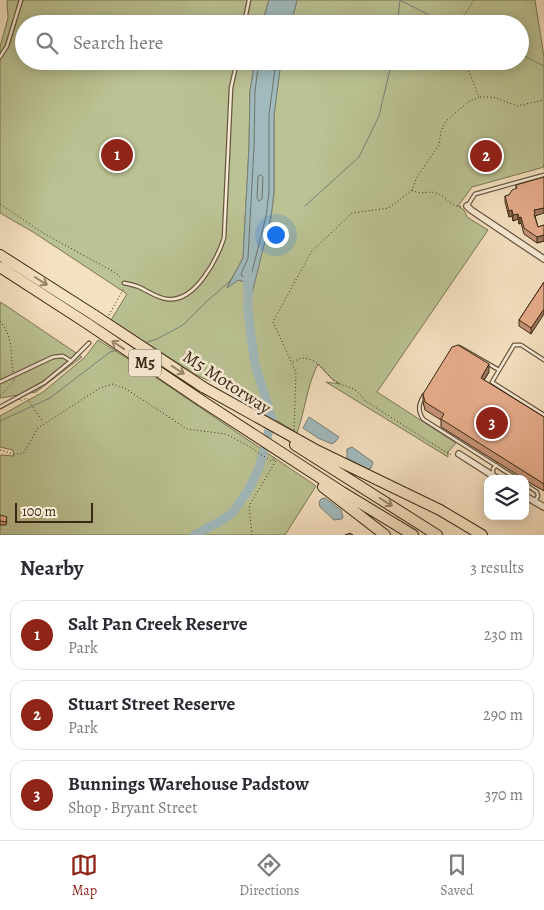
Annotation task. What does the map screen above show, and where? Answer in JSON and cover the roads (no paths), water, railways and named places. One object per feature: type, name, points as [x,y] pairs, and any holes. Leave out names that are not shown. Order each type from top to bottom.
[{"type":"highway","name":"M5 Motorway","points":[[0,255],[204,387],[316,454]]},
{"type":"highway","name":"M5 Motorway","points":[[0,267],[88,324],[305,471],[413,535]]},
{"type":"highway","points":[[316,454],[437,535]]},
{"type":"highway","points":[[316,454],[440,510],[482,535]]},
{"type":"highway","name":"M5","points":[[305,471],[385,535]]},
{"type":"street","points":[[467,206],[543,258]]},
{"type":"street","points":[[459,454],[493,475]]},
{"type":"street","points":[[529,498],[544,507]]},
{"type":"lane","points":[[17,15],[22,0]]},
{"type":"lane","points":[[246,15],[249,0]]},
{"type":"lane","points":[[0,58],[7,46],[15,21]]},
{"type":"lane","points":[[124,283],[138,286],[168,299],[181,297],[192,291],[211,267],[218,254],[224,238],[231,88],[235,70]]},
{"type":"lane","points":[[467,206],[475,194],[544,175]]},
{"type":"lane","points":[[0,407],[44,383],[89,344]]},
{"type":"lane","points":[[544,360],[521,345],[514,345],[492,382],[544,415]]},
{"type":"lane","points":[[456,347],[464,348],[499,370]]},
{"type":"lane","points":[[0,382],[53,357],[63,356],[71,361]]},
{"type":"lane","points":[[425,393],[418,408],[422,419],[511,475]]},
{"type":"lane","points":[[495,475],[493,469],[496,466]]},
{"type":"lane","points":[[529,487],[537,492],[538,496],[535,501]]},
{"type":"water","points":[[269,0],[297,0],[293,15],[265,15]]},
{"type":"water","points":[[254,70],[280,70],[274,115],[274,192],[271,217],[252,293],[249,283],[238,280],[227,288],[243,258],[250,91]]},
{"type":"water","points":[[309,417],[339,437],[335,442],[332,444],[318,438],[303,428]]},
{"type":"water","points":[[352,447],[373,462],[371,468],[368,469],[347,458],[347,449]]},
{"type":"water","points":[[325,498],[341,510],[342,519],[334,520],[320,507],[319,502]]},
{"type":"waterway","points":[[400,0],[429,15]]},
{"type":"waterway","points":[[398,15],[400,1]]},
{"type":"waterway","points":[[529,58],[544,66]]},
{"type":"waterway","points":[[305,206],[359,157],[379,116],[390,70]]},
{"type":"waterway","points":[[194,535],[232,513],[248,491],[259,468],[272,419],[255,364],[248,312],[248,273]]},
{"type":"waterway","points":[[144,343],[157,339],[183,325],[232,279]]},
{"type":"waterway","points":[[0,421],[50,398],[110,352],[118,350]]},
{"type":"place","name":"Salt Pan Creek Reserve","points":[[117,155]]},
{"type":"place","name":"Stuart Street Reserve","points":[[486,156]]},
{"type":"place","name":"Bunnings Warehouse Padstow","points":[[492,423]]}]
